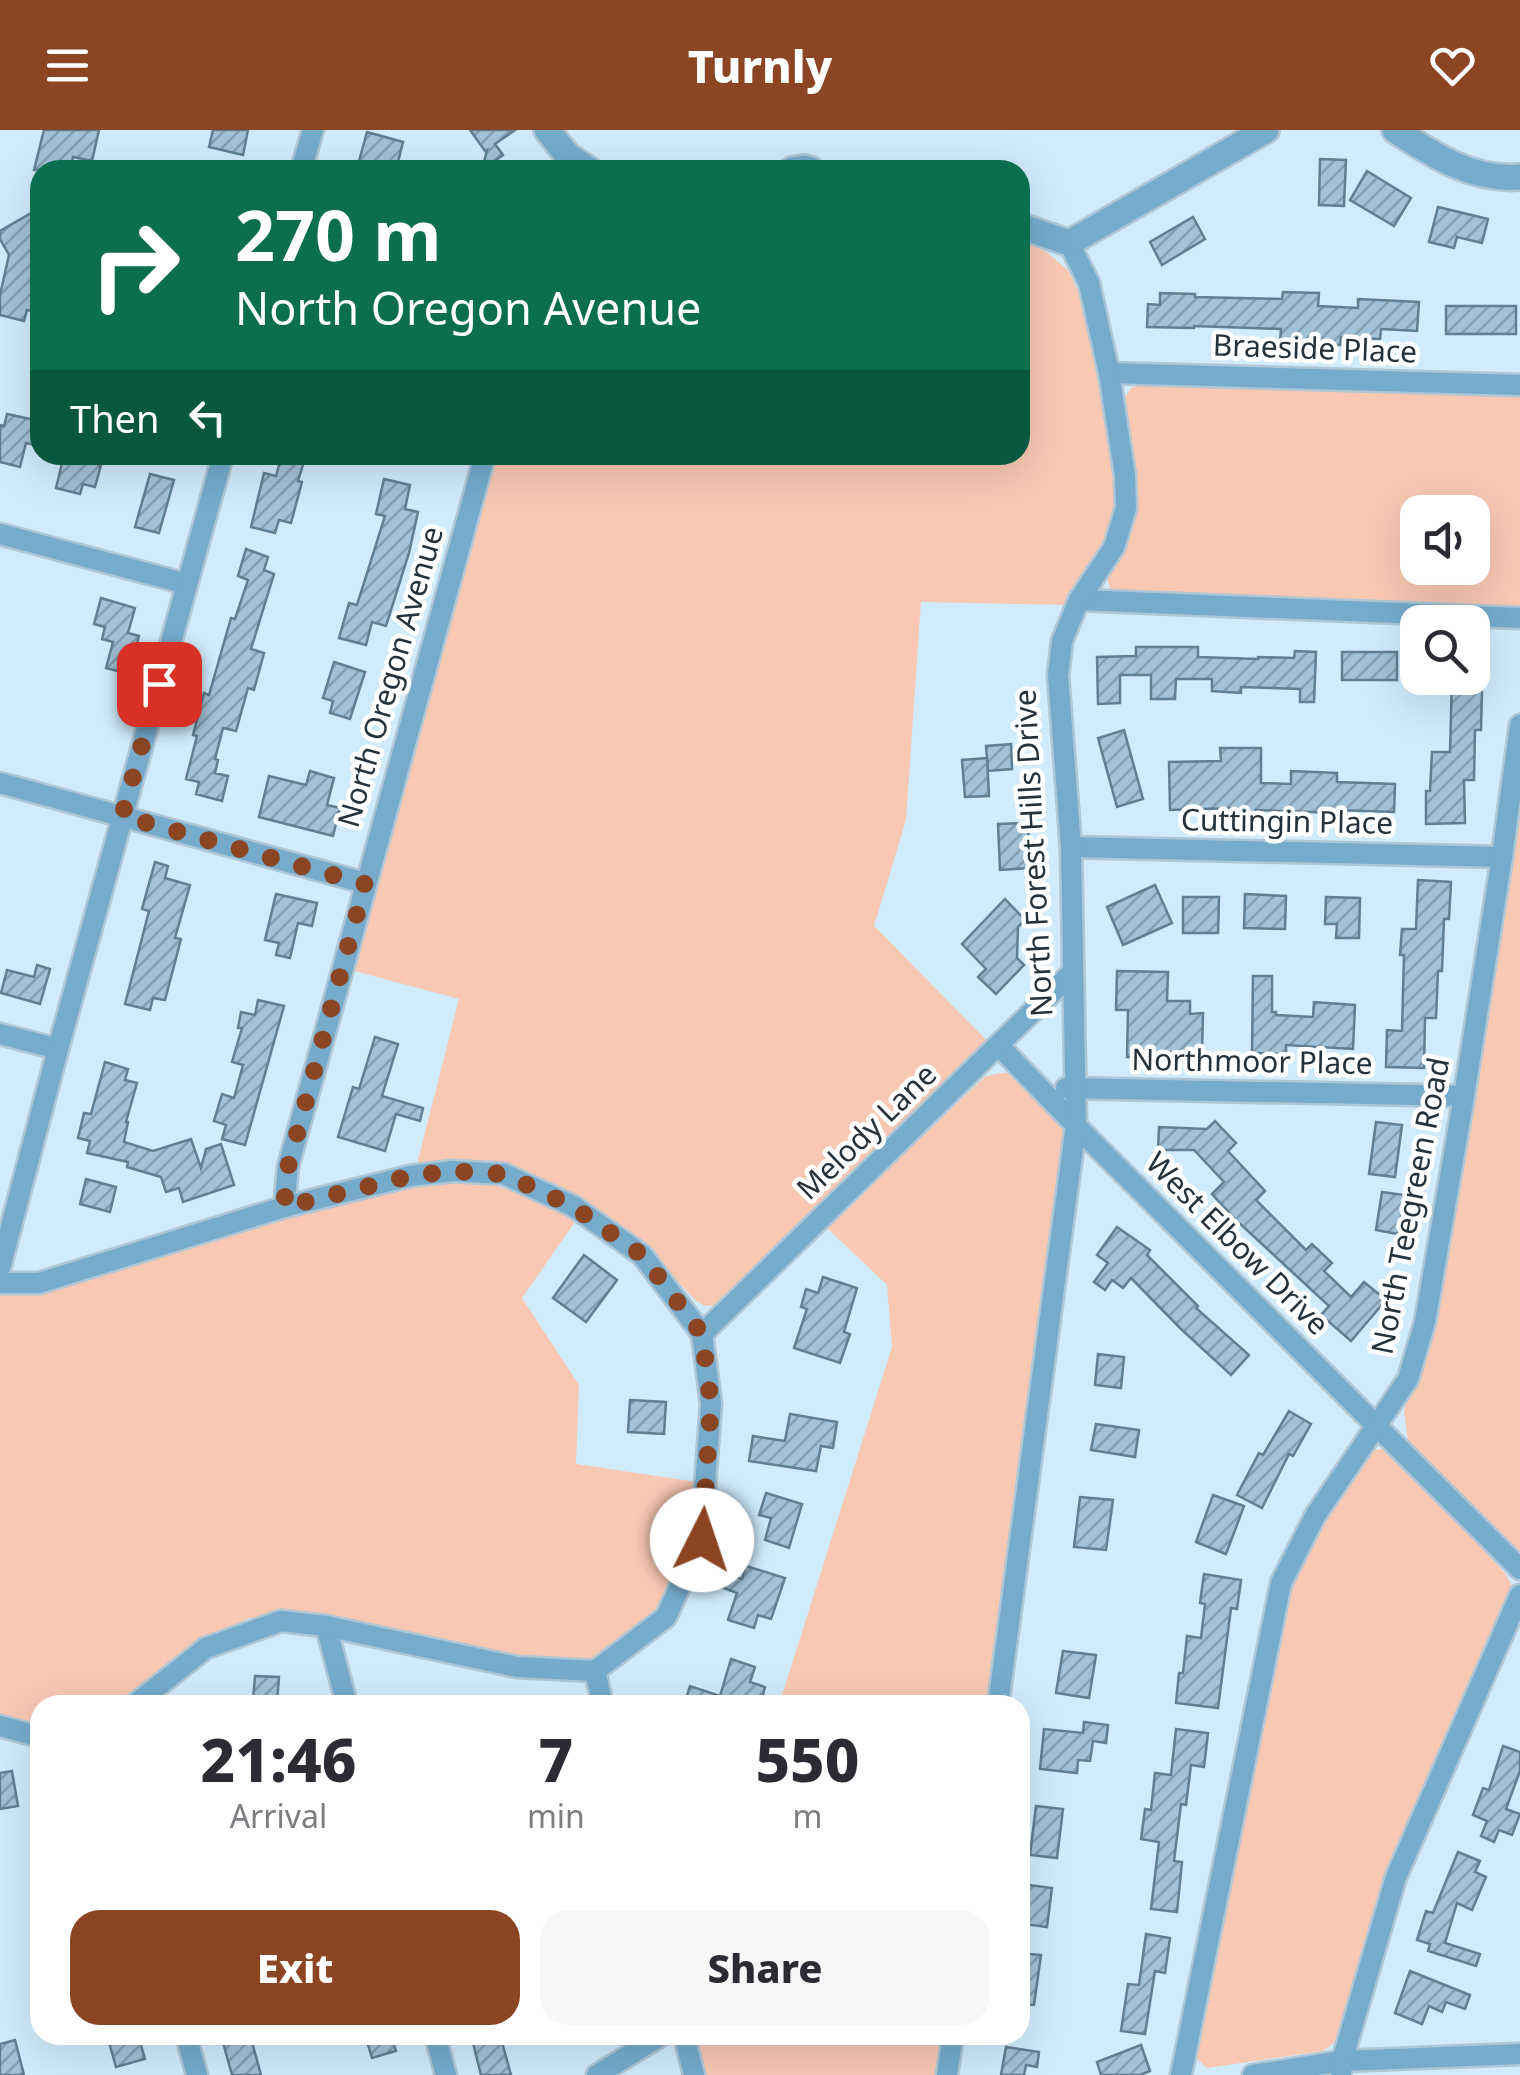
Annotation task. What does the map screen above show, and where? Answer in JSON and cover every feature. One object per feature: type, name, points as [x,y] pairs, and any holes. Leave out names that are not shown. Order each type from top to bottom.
[{"type":"street","points":[[304,160],[312,130]]},
{"type":"street","points":[[547,130],[570,160]]},
{"type":"street","points":[[1030,230],[1069,244],[1266,130]]},
{"type":"street","points":[[1395,130],[1458,168],[1502,179],[1520,178]]},
{"type":"street","name":"North Forest Hills Drive","points":[[999,1695],[1076,1125],[1071,847],[1058,674],[1062,641],[1078,600],[1114,547],[1126,508],[1125,476],[1109,373],[1089,283],[1069,244]]},
{"type":"street","name":"Braeside Place","points":[[1109,373],[1520,385]]},
{"type":"street","points":[[0,1268],[220,465]]},
{"type":"street","name":"North Oregon Avenue","points":[[284,1207],[288,1167],[482,465]]},
{"type":"street","points":[[0,534],[187,584]]},
{"type":"street","points":[[1078,600],[1520,618]]},
{"type":"street","name":"North Teegreen Road","points":[[1181,2075],[1281,1583],[1315,1516],[1408,1379],[1425,1322],[1520,725]]},
{"type":"street","points":[[0,783],[365,884]]},
{"type":"street","name":"Cuttingin Place","points":[[1071,847],[1502,856]]},
{"type":"street","name":"Melody Lane","points":[[702,1334],[1072,973]]},
{"type":"street","points":[[0,1034],[58,1049]]},
{"type":"street","name":"West Elbow Drive","points":[[998,1046],[1520,1568]]},
{"type":"street","name":"Northmoor Place","points":[[1040,1088],[1464,1096]]},
{"type":"street","points":[[0,1284],[39,1283],[284,1207],[410,1176],[453,1171],[504,1174],[572,1206],[642,1255],[702,1334],[711,1404],[702,1540],[666,1618],[595,1671],[517,1667],[281,1620],[206,1648],[147,1695]]},
{"type":"street","points":[[1342,2068],[1396,1877],[1520,1596]]},
{"type":"street","points":[[326,1626],[344,1695]]},
{"type":"street","points":[[595,1671],[601,1695]]},
{"type":"street","points":[[0,1726],[30,1734]]},
{"type":"street","points":[[189,2045],[197,2075]]},
{"type":"street","points":[[438,2045],[446,2075]]},
{"type":"street","points":[[597,2075],[646,2045]]},
{"type":"street","points":[[686,2045],[694,2075]]},
{"type":"street","points":[[948,2075],[952,2045]]},
{"type":"street","points":[[1253,2075],[1520,2054]]},
{"type":"shaded area","points":[[1030,242],[1068,270],[1097,350],[1109,416],[1116,511],[1112,528],[1070,605],[921,602],[906,820],[874,926],[992,1046],[723,1305],[705,1306],[634,1243],[459,1162],[417,1164],[459,999],[351,970],[488,465],[1030,465]]},
{"type":"shaded area","points":[[1141,384],[1520,397],[1520,606],[1117,594],[1109,586],[1109,576],[1131,523],[1135,502],[1135,473],[1124,400],[1133,387]]},
{"type":"shaded area","points":[[1520,792],[1520,1551],[1515,1553],[1408,1443],[1404,1410],[1411,1389]]},
{"type":"shaded area","points":[[1013,1073],[1067,1131],[993,1695],[782,1695],[892,1347],[887,1285],[826,1227],[986,1076]]},
{"type":"shaded area","points":[[466,1178],[495,1186],[577,1219],[522,1298],[579,1385],[576,1464],[697,1482],[694,1521],[682,1559],[655,1610],[613,1648],[585,1661],[535,1662],[291,1616],[249,1618],[203,1641],[131,1695],[30,1695],[30,1726],[0,1720],[0,1292],[384,1190]]},
{"type":"shaded area","points":[[1380,1449],[1390,1451],[1400,1460],[1505,1573],[1511,1584],[1511,1599],[1389,1881],[1335,2042],[1323,2051],[1207,2068],[1195,2057],[1288,1592],[1318,1526],[1363,1458]]},
{"type":"shaded area","points":[[698,2045],[946,2045],[942,2075],[705,2075]]},
{"type":"building","points":[[44,130],[99,130],[92,160],[36,160]]},
{"type":"building","points":[[213,130],[248,130],[243,155],[209,147]]},
{"type":"building","points":[[470,130],[515,130],[495,144],[503,155],[496,160],[484,160],[485,151]]},
{"type":"building","points":[[367,132],[403,142],[398,160],[359,160]]},
{"type":"building","points":[[1320,159],[1346,160],[1344,206],[1319,205]]},
{"type":"building","points":[[1367,171],[1411,198],[1394,226],[1350,200]]},
{"type":"building","points":[[1438,207],[1488,219],[1482,243],[1457,237],[1454,248],[1429,242]]},
{"type":"building","points":[[30,214],[30,311],[24,321],[0,315],[9,255],[0,231]]},
{"type":"building","points":[[1193,217],[1205,239],[1162,265],[1150,242]]},
{"type":"building","points":[[1283,292],[1319,293],[1318,306],[1358,308],[1358,299],[1419,302],[1417,331],[1381,329],[1380,339],[1341,337],[1340,345],[1280,342],[1281,329],[1147,327],[1148,304],[1160,305],[1160,293],[1282,299]]},
{"type":"building","points":[[1446,306],[1516,306],[1516,334],[1446,334]]},
{"type":"building","points":[[7,414],[30,419],[30,444],[26,443],[20,467],[0,462],[0,425],[4,426]]},
{"type":"building","points":[[62,465],[101,465],[95,487],[83,484],[80,494],[56,488]]},
{"type":"building","points":[[279,465],[303,465],[291,523],[279,520],[275,533],[251,527],[264,473],[276,476]]},
{"type":"building","points":[[150,474],[174,480],[159,533],[135,527]]},
{"type":"building","points":[[384,479],[410,485],[405,509],[418,512],[386,626],[372,622],[366,645],[339,638],[349,603],[357,605],[385,516],[376,514]]},
{"type":"building","points":[[246,549],[268,557],[264,570],[274,574],[251,649],[264,653],[254,690],[248,688],[236,731],[223,728],[215,759],[215,773],[228,776],[222,801],[196,794],[199,782],[186,779],[204,693],[209,695],[231,618],[235,619],[248,580],[238,576]]},
{"type":"building","points":[[101,598],[135,608],[128,633],[139,636],[129,674],[106,668],[113,642],[102,639],[105,627],[94,624]]},
{"type":"building","points":[[1136,647],[1198,647],[1198,657],[1258,659],[1294,658],[1295,651],[1316,652],[1314,702],[1300,702],[1300,689],[1241,687],[1241,693],[1212,691],[1212,679],[1176,679],[1175,699],[1151,699],[1151,675],[1120,675],[1120,703],[1098,704],[1097,657],[1136,656]]},
{"type":"building","points":[[1342,652],[1397,652],[1397,680],[1342,680]]},
{"type":"building","points":[[334,662],[365,672],[350,719],[330,713],[333,701],[323,698]]},
{"type":"building","points":[[1452,695],[1482,695],[1481,730],[1475,730],[1474,780],[1464,780],[1465,823],[1426,824],[1432,752],[1450,752]]},
{"type":"building","points":[[1124,730],[1143,799],[1117,807],[1098,738]]},
{"type":"building","points":[[1011,744],[1012,769],[988,771],[986,746]]},
{"type":"building","points":[[1220,748],[1261,748],[1261,783],[1291,784],[1291,771],[1337,773],[1337,782],[1395,784],[1394,812],[1256,810],[1256,814],[1235,815],[1235,808],[1170,810],[1169,762],[1221,761]]},
{"type":"building","points":[[987,758],[989,796],[965,797],[962,760]]},
{"type":"building","points":[[310,771],[334,778],[327,805],[340,808],[333,836],[259,817],[269,776],[306,785]]},
{"type":"building","points":[[1028,823],[1030,868],[1000,870],[998,824]]},
{"type":"building","points":[[155,862],[168,866],[165,878],[190,885],[175,938],[181,939],[165,1000],[153,998],[150,1010],[125,1004],[149,911],[142,909]]},
{"type":"building","points":[[1418,880],[1451,882],[1449,919],[1444,919],[1442,971],[1438,971],[1436,1018],[1425,1018],[1424,1068],[1386,1067],[1387,1030],[1402,1031],[1402,929],[1416,929]]},
{"type":"building","points":[[1155,885],[1172,923],[1123,945],[1107,907]]},
{"type":"building","points":[[276,894],[317,903],[312,926],[298,923],[290,958],[276,955],[279,943],[265,940]]},
{"type":"building","points":[[1245,894],[1286,896],[1285,929],[1244,928]]},
{"type":"building","points":[[1183,897],[1219,897],[1218,933],[1183,933]]},
{"type":"building","points":[[1326,897],[1360,898],[1359,938],[1336,938],[1337,924],[1325,924]]},
{"type":"building","points":[[1005,899],[1025,920],[1018,927],[1017,958],[1024,965],[996,994],[978,977],[986,969],[962,944]]},
{"type":"building","points":[[37,965],[50,969],[40,1004],[1,993],[7,970],[34,977]]},
{"type":"building","points":[[1117,971],[1168,972],[1167,1001],[1190,1001],[1190,1014],[1203,1013],[1202,1052],[1160,1052],[1160,1058],[1127,1057],[1128,1010],[1116,1010]]},
{"type":"building","points":[[1253,976],[1272,976],[1272,1012],[1276,1015],[1313,1017],[1314,1002],[1355,1005],[1353,1049],[1286,1045],[1286,1054],[1252,1053]]},
{"type":"building","points":[[258,1000],[284,1006],[245,1145],[222,1139],[226,1125],[214,1121],[222,1094],[234,1098],[243,1065],[232,1062],[242,1028],[238,1028],[241,1012],[255,1015]]},
{"type":"building","points":[[375,1037],[398,1044],[382,1096],[423,1108],[420,1121],[396,1114],[385,1151],[338,1137],[353,1087],[359,1089]]},
{"type":"building","points":[[105,1062],[128,1069],[125,1080],[137,1083],[124,1142],[153,1151],[191,1139],[201,1168],[206,1149],[221,1144],[234,1185],[183,1202],[179,1188],[166,1192],[161,1177],[127,1167],[128,1162],[87,1153],[90,1141],[78,1138],[84,1113],[91,1114]]},
{"type":"building","points":[[1215,1121],[1236,1143],[1228,1151],[1265,1191],[1256,1200],[1306,1250],[1312,1244],[1332,1263],[1324,1271],[1351,1297],[1364,1282],[1386,1300],[1351,1341],[1321,1315],[1329,1306],[1212,1194],[1224,1182],[1194,1150],[1158,1150],[1159,1127],[1207,1129]]},
{"type":"building","points":[[1376,1122],[1402,1125],[1395,1177],[1369,1174]]},
{"type":"building","points":[[86,1179],[116,1187],[110,1212],[80,1204]]},
{"type":"building","points":[[1382,1192],[1404,1195],[1398,1234],[1376,1230]]},
{"type":"building","points":[[1117,1227],[1150,1250],[1147,1255],[1196,1308],[1249,1355],[1231,1375],[1131,1278],[1123,1288],[1112,1280],[1105,1290],[1094,1282],[1108,1263],[1097,1255]]},
{"type":"building","points":[[584,1255],[617,1280],[586,1322],[553,1298]]},
{"type":"building","points":[[823,1277],[857,1288],[844,1332],[850,1334],[840,1363],[794,1348],[807,1309],[801,1307],[806,1289],[818,1293]]},
{"type":"building","points":[[1098,1354],[1124,1357],[1121,1388],[1095,1385]]},
{"type":"building","points":[[630,1400],[666,1402],[664,1434],[628,1432]]},
{"type":"building","points":[[1289,1411],[1311,1424],[1293,1456],[1289,1454],[1262,1508],[1237,1495],[1259,1453],[1263,1455]]},
{"type":"building","points":[[790,1414],[837,1422],[833,1448],[821,1446],[816,1471],[749,1461],[753,1436],[785,1441]]},
{"type":"building","points":[[1096,1424],[1139,1430],[1135,1457],[1091,1450]]},
{"type":"building","points":[[766,1493],[802,1504],[789,1548],[765,1540],[771,1518],[759,1515]]},
{"type":"building","points":[[1213,1495],[1244,1506],[1226,1554],[1196,1542]]},
{"type":"building","points":[[1080,1497],[1113,1500],[1106,1550],[1074,1547]]},
{"type":"building","points":[[746,1566],[785,1578],[771,1619],[758,1615],[754,1628],[728,1620],[737,1593],[724,1588],[729,1575],[742,1579]]},
{"type":"building","points":[[1204,1574],[1241,1580],[1237,1609],[1231,1608],[1218,1708],[1176,1703],[1187,1636],[1201,1638]]},
{"type":"building","points":[[1063,1651],[1096,1655],[1089,1698],[1056,1693]]},
{"type":"building","points":[[731,1659],[755,1667],[750,1682],[765,1687],[763,1695],[720,1695]]},
{"type":"building","points":[[255,1676],[279,1677],[278,1695],[253,1695]]},
{"type":"building","points":[[690,1686],[717,1695],[687,1695]]},
{"type":"building","points":[[1084,1722],[1108,1725],[1106,1743],[1093,1741],[1090,1761],[1078,1760],[1077,1773],[1040,1769],[1044,1729],[1083,1733]]},
{"type":"building","points":[[1176,1729],[1208,1733],[1204,1767],[1191,1765],[1186,1805],[1181,1804],[1174,1861],[1182,1862],[1177,1912],[1151,1909],[1159,1842],[1141,1839],[1145,1809],[1151,1810],[1155,1773],[1171,1775]]},
{"type":"building","points":[[1503,1746],[1520,1752],[1520,1771],[1506,1809],[1520,1814],[1512,1835],[1499,1830],[1494,1842],[1481,1836],[1487,1821],[1473,1815],[1483,1788],[1489,1790]]},
{"type":"building","points":[[12,1771],[18,1806],[0,1809],[0,1773]]},
{"type":"building","points":[[1036,1806],[1063,1809],[1057,1858],[1030,1855]]},
{"type":"building","points":[[1458,1852],[1480,1861],[1475,1872],[1486,1877],[1472,1910],[1457,1903],[1445,1943],[1480,1954],[1476,1966],[1428,1951],[1430,1944],[1417,1940],[1426,1911],[1433,1913]]},
{"type":"building","points":[[1030,1885],[1052,1888],[1047,1927],[1030,1925]]},
{"type":"building","points":[[1146,1934],[1170,1938],[1165,1973],[1155,1971],[1145,2034],[1121,2031],[1128,1984],[1139,1985]]},
{"type":"building","points":[[1030,1954],[1041,1955],[1034,2005],[1030,2005]]},
{"type":"building","points":[[1410,1971],[1470,1995],[1465,2009],[1446,2002],[1442,2012],[1429,2006],[1422,2024],[1395,2013]]},
{"type":"building","points":[[15,2040],[24,2075],[0,2075],[0,2044]]},
{"type":"building","points":[[110,2045],[141,2045],[145,2059],[116,2067]]},
{"type":"building","points":[[224,2045],[253,2045],[261,2075],[232,2075]]},
{"type":"building","points":[[368,2045],[394,2045],[396,2051],[372,2058]]},
{"type":"building","points":[[474,2045],[503,2045],[511,2075],[481,2075]]},
{"type":"building","points":[[1141,2045],[1150,2071],[1140,2075],[1101,2075],[1097,2062]]},
{"type":"building","points":[[1006,2047],[1039,2052],[1037,2067],[1026,2065],[1024,2075],[1001,2075]]},
{"type":"route","points":[[159,684],[122,816],[365,884],[288,1167],[284,1207],[410,1176],[453,1171],[504,1174],[572,1206],[642,1255],[702,1334],[711,1404],[702,1540]]}]
